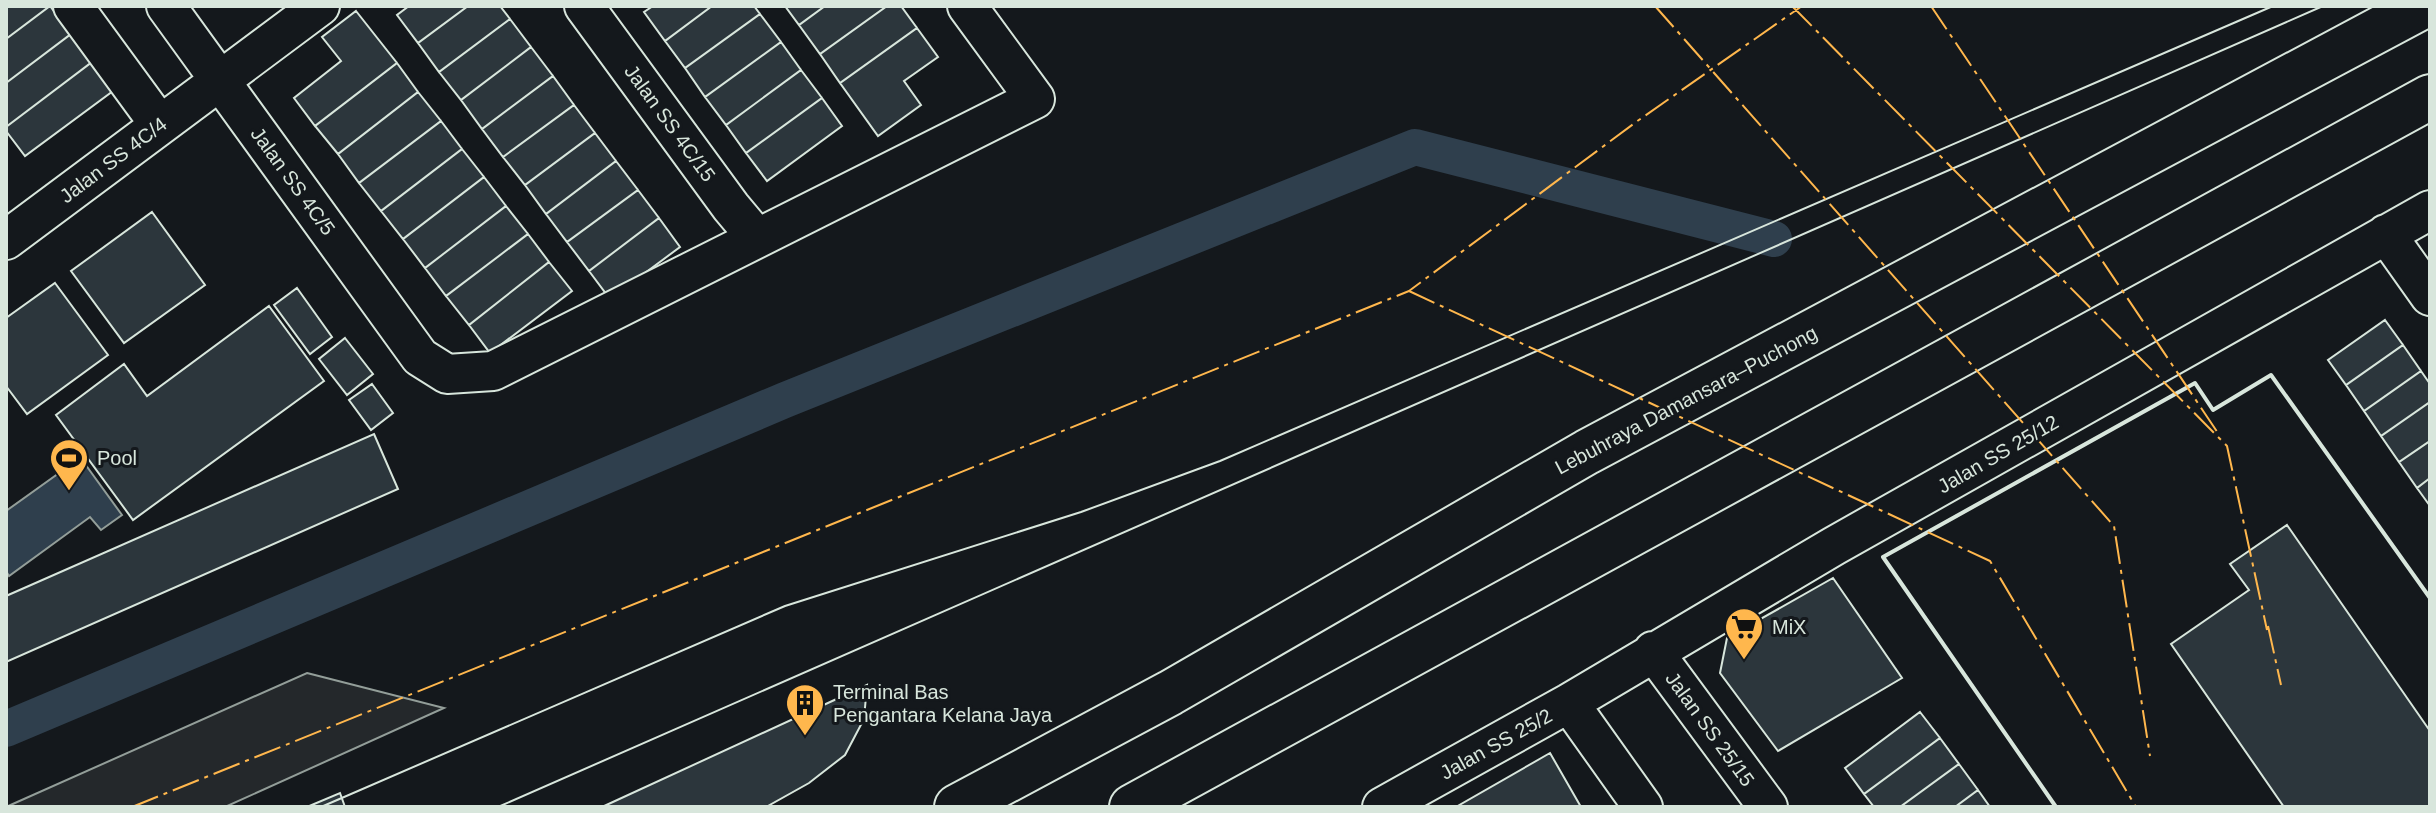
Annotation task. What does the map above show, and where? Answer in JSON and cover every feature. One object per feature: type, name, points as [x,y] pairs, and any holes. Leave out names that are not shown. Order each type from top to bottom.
[{"type":"highway","name":"Lebuhraya Damansara–Puchong","points":[[957,807],[1170,693],[1587,452],[2423,6]]},
{"type":"highway","points":[[1132,807],[2430,97]]},
{"type":"street","points":[[73,6],[160,125]]},
{"type":"street","name":"Jalan SS 4C/5","points":[[166,6],[420,357],[447,374],[493,371],[757,238]]},
{"type":"street","name":"Jalan SS 4C/4","points":[[6,240],[220,80],[281,17],[320,6]]},
{"type":"street","name":"Jalan SS 4C/15","points":[[584,6],[757,238]]},
{"type":"street","points":[[757,238],[1035,99],[967,6]]},
{"type":"street","points":[[731,207],[805,214]]},
{"type":"street","name":"Jalan SS 25/12","points":[[1569,703],[1653,651],[2430,210]]},
{"type":"street","points":[[2386,234],[2430,296]]},
{"type":"street","name":"Jalan SS 25/15","points":[[1653,651],[1768,807]]},
{"type":"street","points":[[1569,703],[1643,807]]},
{"type":"street","name":"Jalan SS 25/2","points":[[1382,807],[1569,703]]},
{"type":"shaded area","points":[[307,673],[444,708],[225,807],[6,807]]},
{"type":"water","name":"Pool","points":[[72,446],[122,515],[101,530],[90,517],[9,576],[6,571],[6,511],[59,473],[51,462]]},
{"type":"building","points":[[6,6],[50,6],[6,39]]},
{"type":"building","points":[[50,6],[71,34],[6,83],[6,39]]},
{"type":"building","points":[[409,6],[468,6],[418,43],[397,15]]},
{"type":"building","points":[[468,6],[500,6],[510,19],[439,72],[418,43]]},
{"type":"building","points":[[653,6],[712,6],[665,41],[644,12]]},
{"type":"building","points":[[712,6],[754,6],[760,14],[685,68],[665,41]]},
{"type":"building","points":[[785,6],[825,6],[799,25]]},
{"type":"building","points":[[825,6],[887,6],[820,54],[799,25]]},
{"type":"building","points":[[887,6],[901,6],[917,28],[840,83],[820,54]]},
{"type":"building","points":[[356,11],[397,63],[315,126],[294,98],[341,61],[322,37]]},
{"type":"building","points":[[760,14],[781,42],[705,97],[685,68]]},
{"type":"building","points":[[510,19],[531,47],[461,100],[439,72]]},
{"type":"building","points":[[917,28],[938,57],[904,81],[921,105],[878,136],[840,83]]},
{"type":"building","points":[[71,34],[92,62],[6,127],[6,83]]},
{"type":"building","points":[[781,42],[801,70],[726,125],[705,97]]},
{"type":"building","points":[[531,47],[553,76],[482,129],[461,100]]},
{"type":"building","points":[[92,62],[113,91],[25,156],[6,127]]},
{"type":"building","points":[[397,63],[418,92],[338,154],[315,126]]},
{"type":"building","points":[[801,70],[822,98],[746,153],[726,125]]},
{"type":"building","points":[[553,76],[574,105],[503,157],[482,129]]},
{"type":"building","points":[[418,92],[441,121],[359,183],[338,154]]},
{"type":"building","points":[[822,98],[842,126],[767,181],[746,153]]},
{"type":"building","points":[[574,105],[595,133],[525,185],[503,157]]},
{"type":"building","points":[[441,121],[462,149],[381,211],[359,183]]},
{"type":"building","points":[[595,133],[616,161],[546,214],[525,185]]},
{"type":"building","points":[[462,149],[484,177],[403,239],[381,211]]},
{"type":"building","points":[[616,161],[638,190],[567,242],[546,214]]},
{"type":"building","points":[[484,177],[506,206],[425,268],[403,239]]},
{"type":"building","points":[[638,190],[659,218],[589,271],[567,242]]},
{"type":"building","points":[[506,206],[528,234],[446,296],[425,268]]},
{"type":"building","points":[[152,212],[205,285],[124,343],[71,271]]},
{"type":"building","points":[[659,218],[680,247],[610,299],[589,271]]},
{"type":"building","points":[[528,234],[549,262],[469,325],[446,296]]},
{"type":"building","points":[[549,262],[572,291],[490,353],[469,325]]},
{"type":"building","points":[[55,283],[108,355],[27,414],[6,386],[6,318]]},
{"type":"building","points":[[297,288],[332,337],[310,354],[274,305]]},
{"type":"building","points":[[269,306],[324,381],[133,520],[56,415],[124,364],[147,396]]},
{"type":"building","points":[[2385,320],[2403,345],[2346,385],[2328,360]]},
{"type":"building","points":[[345,338],[373,374],[347,395],[319,359]]},
{"type":"building","points":[[2403,345],[2421,371],[2364,411],[2346,385]]},
{"type":"building","points":[[2421,371],[2430,384],[2430,402],[2381,436],[2364,411]]},
{"type":"building","points":[[372,384],[393,413],[371,430],[349,400]]},
{"type":"building","points":[[2430,402],[2430,441],[2399,462],[2381,436]]},
{"type":"building","points":[[374,434],[398,489],[6,662],[6,596]]},
{"type":"building","points":[[2430,441],[2430,478],[2417,488],[2399,462]]},
{"type":"building","points":[[2430,478],[2430,506],[2417,488]]},
{"type":"building","points":[[2287,525],[2430,731],[2430,807],[2284,807],[2171,644],[2249,590],[2230,564]]},
{"type":"building","points":[[1833,578],[1902,678],[1778,751],[1720,673],[1727,638]]},
{"type":"building","name":"Terminal Bas Pengantara Kelana Jaya","points":[[867,685],[864,719],[845,755],[809,783],[766,807],[602,807]]},
{"type":"building","points":[[1920,712],[1940,738],[1864,794],[1845,768]]},
{"type":"building","points":[[1940,738],[1959,764],[1900,807],[1874,807],[1864,794]]},
{"type":"building","points":[[1550,753],[1581,807],[1456,807]]},
{"type":"building","points":[[1959,764],[1978,790],[1955,807],[1900,807]]},
{"type":"building","points":[[1978,790],[1990,807],[1955,807]]},
{"type":"building","points":[[340,793],[345,807],[307,807]]},
{"type":"waterway","points":[[6,729],[785,400],[1415,147],[1774,239]]},
{"type":"tram line","points":[[321,807],[785,606],[1081,512],[1220,461],[2273,6]]},
{"type":"tram line","points":[[498,807],[2323,6]]},
{"type":"wall","points":[[2056,807],[1883,557],[2195,383],[2213,410],[2271,375],[2430,598]]},
{"type":"power","points":[[1655,6],[2114,526],[2150,756]]},
{"type":"power","points":[[1792,6],[2227,446],[2267,630]]},
{"type":"power","points":[[132,807],[1409,291],[1636,122],[1802,6]]},
{"type":"power","points":[[1931,6],[2218,433]]},
{"type":"power","points":[[1409,291],[1990,561],[2136,807]]},
{"type":"power","points":[[2268,626],[2281,685]]},
{"type":"place","name":"Pool","points":[[69,492]]},
{"type":"place","name":"MiX","points":[[1744,661]]},
{"type":"place","name":"Terminal Bas Pengantara Kelana Jaya","points":[[805,737]]}]
